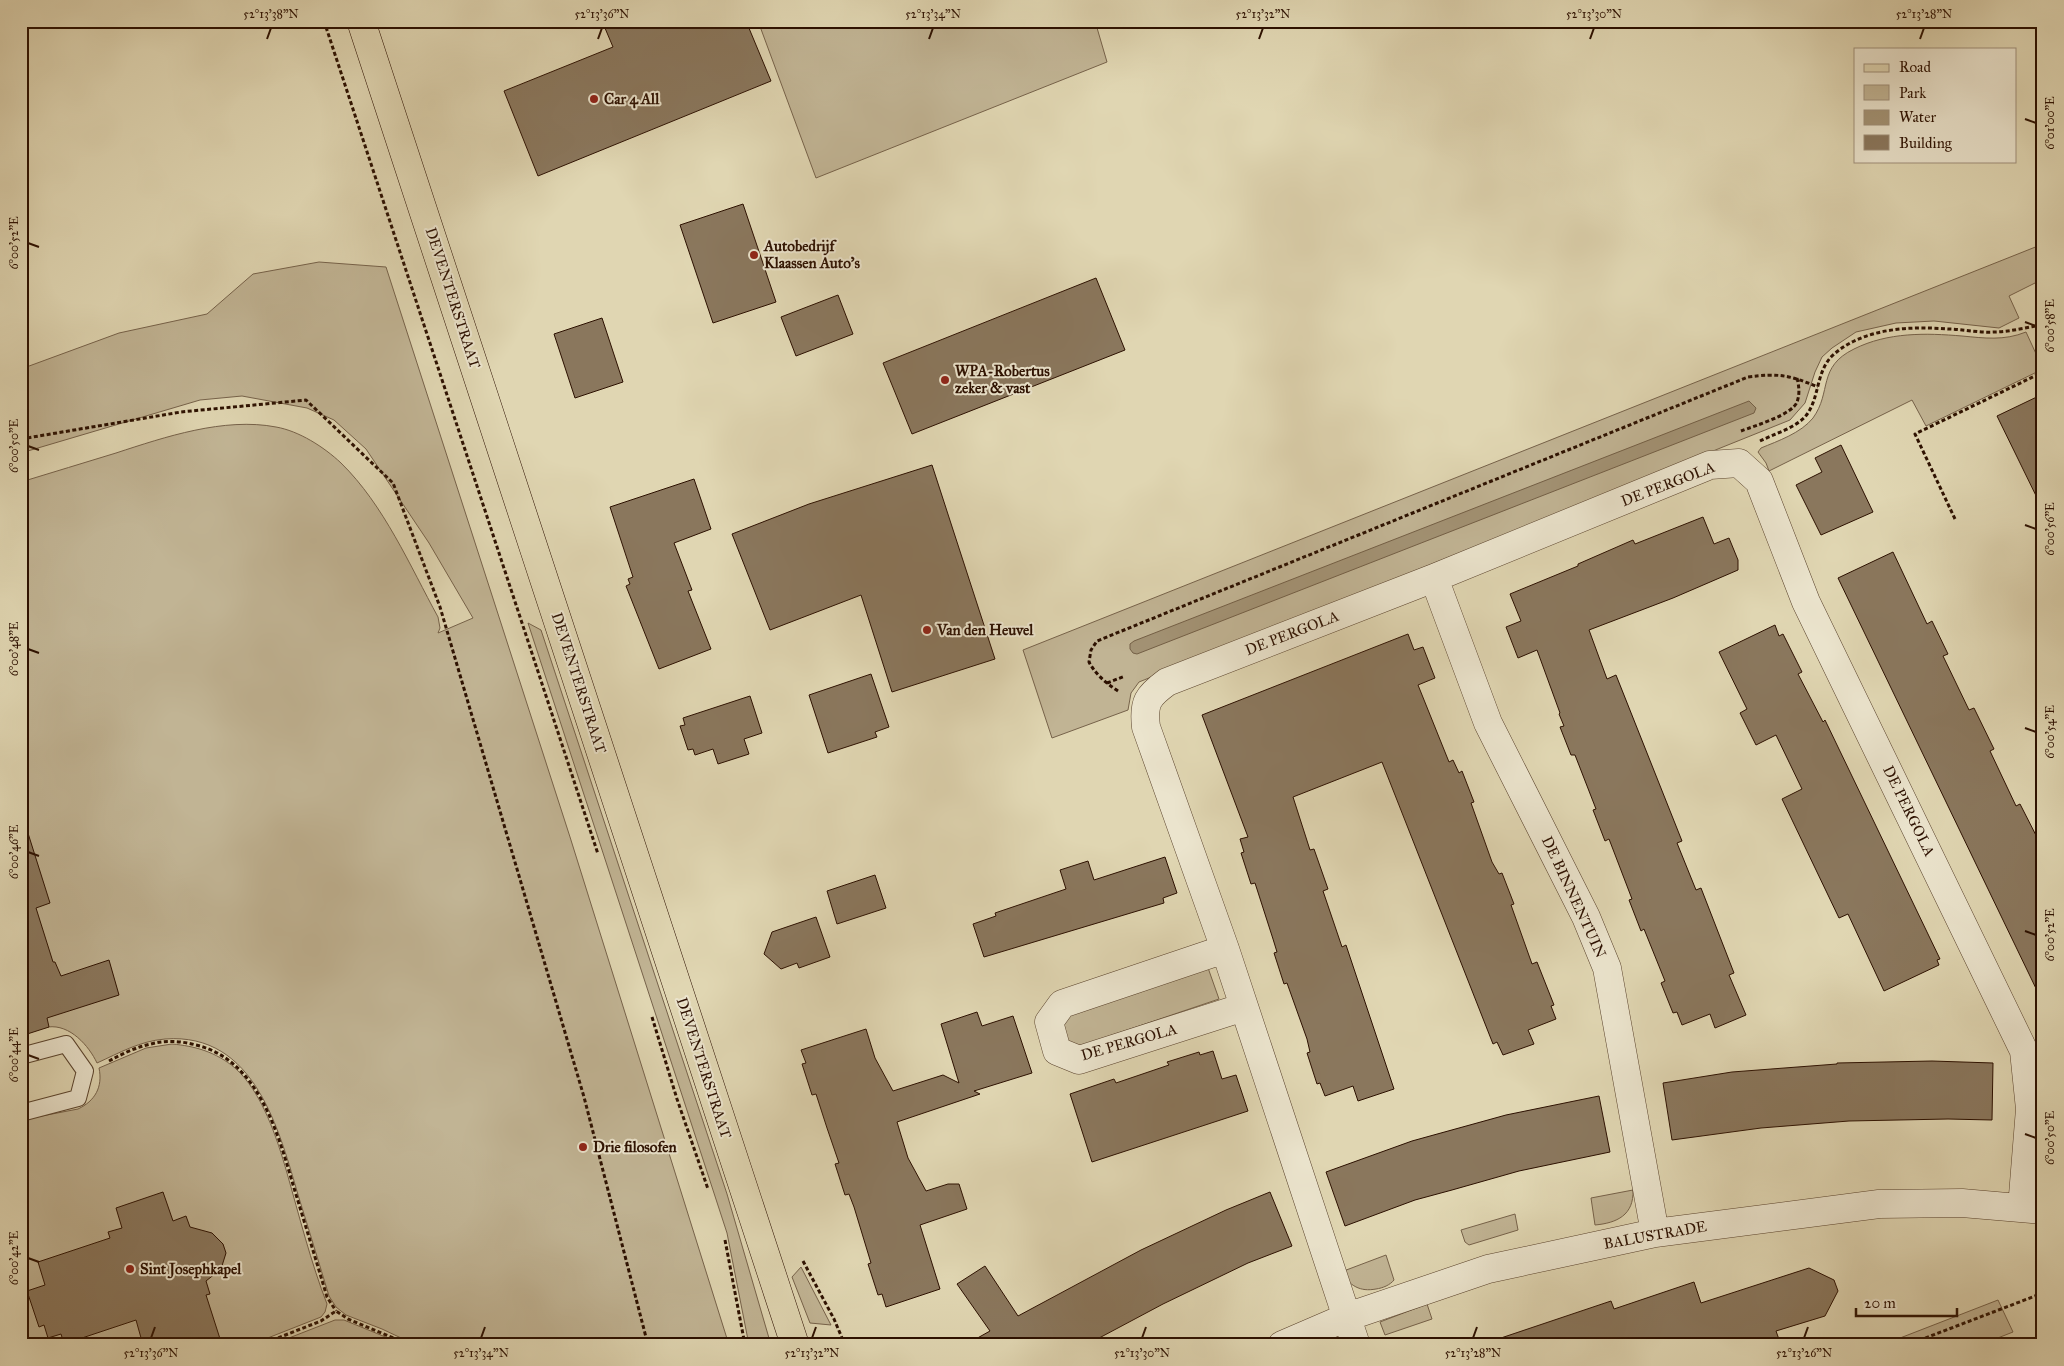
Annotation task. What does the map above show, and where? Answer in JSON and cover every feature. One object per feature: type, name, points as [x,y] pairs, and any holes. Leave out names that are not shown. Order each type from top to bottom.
[{"type":"main road","name":"DEVENTERSTRAAT","points":[[361,21],[795,1345]]},
{"type":"street","name":"DE PERGOLA","points":[[1148,702],[1152,693],[1168,682],[1434,578],[1710,465],[1739,462],[1759,481],[1806,602],[2024,1051],[2030,1109],[2032,1209]]},
{"type":"street","name":"DE BINNENTUIN","points":[[1434,578],[1488,723],[1586,917],[1607,968],[1655,1233]]},
{"type":"street","points":[[1148,702],[1144,710],[1146,727],[1225,949],[1356,1345]]},
{"type":"street","name":"DE PERGOLA","points":[[1225,949],[1062,1004],[1048,1022],[1057,1051],[1079,1060],[1244,1007]]},
{"type":"street","name":"BALUSTRADE","points":[[1282,1345],[1347,1317],[1488,1269],[1655,1233],[1879,1204],[1962,1203],[2032,1209]]},
{"type":"lane","points":[[21,1056],[66,1044],[86,1071],[78,1098],[21,1113]]},
{"type":"path","points":[[324,21],[601,863]]},
{"type":"path","points":[[1739,462],[1754,443],[1794,426],[1805,416],[1813,403],[1821,374],[1826,365],[1837,352],[1864,337],[1878,332],[1947,328],[1992,332],[2043,325]]},
{"type":"path","points":[[1956,519],[1915,434],[2043,372]]},
{"type":"path","points":[[1148,702],[1123,694],[1107,684],[1095,673],[1089,662],[1092,650],[1098,641],[1748,377],[1772,374],[1790,376],[1818,387]]},
{"type":"path","points":[[21,439],[181,412],[306,400],[393,483],[440,607],[484,753],[584,1097],[648,1345]]},
{"type":"path","points":[[649,1008],[677,1099],[708,1189]]},
{"type":"path","points":[[86,1071],[144,1046],[172,1042],[190,1043],[208,1048],[230,1061],[242,1072],[256,1090],[281,1144],[327,1296],[336,1311],[348,1319],[376,1329],[410,1345]]},
{"type":"path","points":[[724,1234],[745,1345]]},
{"type":"path","points":[[1907,1345],[2043,1293]]},
{"type":"path","points":[[260,1345],[321,1321],[336,1311]]},
{"type":"green space","points":[[758,21],[1095,21],[1107,62],[816,178]]},
{"type":"green space","points":[[2043,244],[2043,279],[2009,296],[2019,318],[1999,328],[1934,321],[1896,323],[1856,332],[1822,357],[1805,403],[1790,420],[1139,682],[1131,693],[1128,710],[1052,738],[1023,650]]},
{"type":"green space","points":[[319,262],[386,267],[570,837],[729,1345],[416,1345],[346,1315],[336,1307],[329,1296],[291,1171],[272,1116],[258,1090],[242,1068],[221,1051],[196,1041],[165,1039],[147,1042],[97,1063],[84,1043],[64,1029],[48,1027],[21,1035],[21,482],[195,430],[236,425],[256,425],[285,429],[311,441],[334,457],[370,498],[395,537],[438,617],[440,628],[438,633],[473,618],[429,543],[366,449],[334,420],[307,408],[242,396],[200,400],[21,453],[21,369],[119,333],[207,314],[253,274]]},
{"type":"green space","points":[[2026,332],[2043,369],[1926,426],[1912,400],[1769,471],[1758,452],[1761,448],[1796,432],[1813,418],[1819,408],[1827,380],[1835,364],[1842,356],[1867,343],[1880,339],[1921,334],[1994,338],[2010,337]]},
{"type":"green space","points":[[528,623],[541,630],[727,1194],[771,1345],[749,1345],[727,1233]]},
{"type":"green space","points":[[1207,965],[1219,999],[1077,1047],[1068,1047],[1059,1022],[1063,1015]]},
{"type":"green space","points":[[172,1044],[189,1046],[205,1051],[228,1062],[245,1078],[261,1103],[283,1159],[310,1256],[327,1304],[325,1312],[321,1317],[250,1345],[21,1345],[21,1120],[78,1109],[84,1106],[93,1098],[99,1087],[99,1068],[146,1048]]},
{"type":"green space","points":[[1633,1190],[1631,1206],[1623,1216],[1617,1220],[1595,1225],[1591,1198]]},
{"type":"green space","points":[[1515,1214],[1518,1230],[1469,1245],[1465,1242],[1461,1230]]},
{"type":"green space","points":[[1386,1255],[1394,1280],[1379,1289],[1360,1289],[1348,1281],[1341,1272]]},
{"type":"green space","points":[[801,1267],[831,1325],[810,1323],[792,1277]]},
{"type":"green space","points":[[1998,1300],[2013,1332],[1980,1345],[1882,1345]]},
{"type":"green space","points":[[1427,1304],[1432,1319],[1385,1335],[1380,1322]]},
{"type":"green space","points":[[335,1320],[344,1320],[405,1345],[271,1345]]},
{"type":"water","points":[[1749,401],[1756,408],[1754,413],[1137,654],[1133,653],[1130,649],[1130,644],[1134,641]]},
{"type":"building","points":[[602,21],[746,21],[771,81],[538,176],[504,91],[613,47]]},
{"type":"building","points":[[743,204],[776,302],[713,323],[680,225]]},
{"type":"building","points":[[1096,278],[1125,350],[912,434],[883,363]]},
{"type":"building","points":[[838,295],[853,334],[796,356],[781,317]]},
{"type":"building","points":[[602,318],[623,382],[575,398],[554,334]]},
{"type":"building","points":[[2043,394],[2043,510],[1997,416]]},
{"type":"building","points":[[1841,445],[1873,512],[1821,535],[1796,485],[1822,472],[1815,458]]},
{"type":"building","points":[[932,465],[995,659],[892,692],[861,595],[770,630],[732,534],[809,504]]},
{"type":"building","points":[[694,479],[711,529],[674,543],[692,590],[688,591],[711,649],[659,669],[626,586],[630,584],[628,579],[633,577],[610,507]]},
{"type":"building","points":[[1703,517],[1714,544],[1729,538],[1738,560],[1738,570],[1673,598],[1589,630],[1607,679],[1616,675],[1682,841],[1677,843],[1696,890],[1701,888],[1734,973],[1729,975],[1746,1015],[1715,1028],[1710,1014],[1682,1025],[1677,1012],[1673,1013],[1661,983],[1665,981],[1644,929],[1641,931],[1629,900],[1632,899],[1609,839],[1605,841],[1593,810],[1596,809],[1575,755],[1571,755],[1560,727],[1564,726],[1537,650],[1518,658],[1506,627],[1521,621],[1510,594],[1578,566],[1578,564],[1633,540],[1635,544]]},
{"type":"building","points":[[1893,552],[1927,624],[1932,621],[1948,654],[1943,656],[1969,710],[1974,708],[1994,749],[1990,751],[2016,806],[2020,804],[2043,849],[2043,1003],[1838,578]]},
{"type":"building","points":[[1775,625],[1779,636],[1783,634],[1802,672],[1798,674],[1823,722],[1825,720],[1940,959],[1937,960],[1939,965],[1884,991],[1848,914],[1839,918],[1782,799],[1802,789],[1776,735],[1756,745],[1740,713],[1747,709],[1719,652]]},
{"type":"building","points":[[1408,634],[1414,650],[1423,647],[1435,678],[1418,685],[1449,762],[1453,760],[1459,773],[1462,771],[1474,802],[1471,803],[1492,862],[1499,874],[1502,873],[1514,904],[1511,905],[1532,964],[1537,962],[1554,1005],[1551,1006],[1556,1019],[1528,1030],[1534,1044],[1503,1055],[1497,1042],[1493,1044],[1382,762],[1293,797],[1310,850],[1314,849],[1328,889],[1323,891],[1342,947],[1346,945],[1394,1089],[1358,1101],[1353,1086],[1325,1096],[1320,1083],[1317,1084],[1307,1053],[1310,1052],[1307,1039],[1287,983],[1284,984],[1274,953],[1277,952],[1255,883],[1251,884],[1241,853],[1244,852],[1240,839],[1248,837],[1202,715]]},
{"type":"building","points":[[871,674],[889,727],[875,732],[877,737],[828,753],[809,695]]},
{"type":"building","points":[[750,696],[762,733],[744,739],[749,754],[718,764],[713,749],[695,755],[693,749],[688,750],[680,726],[685,725],[683,718]]},
{"type":"building","points":[[27,830],[50,903],[36,908],[53,962],[55,962],[61,976],[109,960],[119,995],[47,1018],[49,1027],[21,1036],[21,831]]},
{"type":"building","points":[[1165,857],[1177,893],[1163,898],[1164,903],[984,957],[973,924],[996,916],[995,913],[1066,889],[1060,870],[1088,861],[1094,880]]},
{"type":"building","points":[[875,875],[886,908],[837,924],[827,891]]},
{"type":"building","points":[[816,917],[830,957],[799,968],[797,963],[781,969],[764,954],[772,932]]},
{"type":"building","points":[[977,1012],[982,1026],[1013,1016],[1032,1073],[974,1091],[980,1094],[897,1122],[908,1158],[926,1191],[948,1184],[959,1184],[967,1209],[920,1225],[940,1289],[886,1307],[882,1294],[878,1295],[868,1264],[871,1263],[854,1207],[849,1194],[845,1195],[835,1164],[839,1163],[816,1094],[812,1095],[802,1064],[806,1063],[801,1050],[866,1029],[875,1058],[893,1091],[943,1075],[959,1083],[941,1024]]},
{"type":"building","points":[[1213,1051],[1222,1079],[1236,1075],[1248,1111],[1092,1162],[1070,1094],[1114,1079],[1116,1083],[1169,1065],[1167,1062],[1199,1052],[1200,1055]]},
{"type":"building","points":[[1932,1061],[1993,1063],[1992,1120],[1849,1121],[1761,1128],[1672,1140],[1663,1083],[1732,1072],[1837,1063]]},
{"type":"building","points":[[1599,1096],[1610,1152],[1519,1171],[1415,1200],[1345,1226],[1326,1172],[1412,1141],[1506,1115]]},
{"type":"building","name":"Sint Josephkapel","points":[[163,1192],[173,1221],[186,1216],[190,1227],[212,1233],[223,1244],[226,1253],[221,1269],[206,1281],[210,1294],[206,1295],[222,1345],[143,1345],[136,1320],[64,1344],[61,1334],[48,1338],[44,1325],[39,1327],[27,1291],[45,1285],[38,1262],[110,1238],[108,1232],[122,1228],[116,1208]]},
{"type":"building","points":[[1270,1192],[1292,1246],[1248,1263],[1163,1304],[1086,1345],[965,1345],[990,1331],[957,1284],[985,1266],[1018,1316],[1141,1250],[1226,1210]]},
{"type":"building","points":[[1809,1268],[1834,1280],[1838,1291],[1825,1316],[1776,1331],[1781,1345],[1496,1345],[1495,1340],[1611,1301],[1614,1309],[1694,1282],[1701,1303]]},
{"type":"place","name":"Car 4 All","points":[[594,99]]},
{"type":"place","name":"Autobedrijf Klaassen Auto's","points":[[754,255]]},
{"type":"place","name":"WPA-Robertus zeker & vast","points":[[945,380]]},
{"type":"place","name":"Van den Heuvel","points":[[927,630]]},
{"type":"place","name":"Drie filosofen","points":[[583,1147]]},
{"type":"place","name":"Sint Josephkapel","points":[[130,1269]]}]
